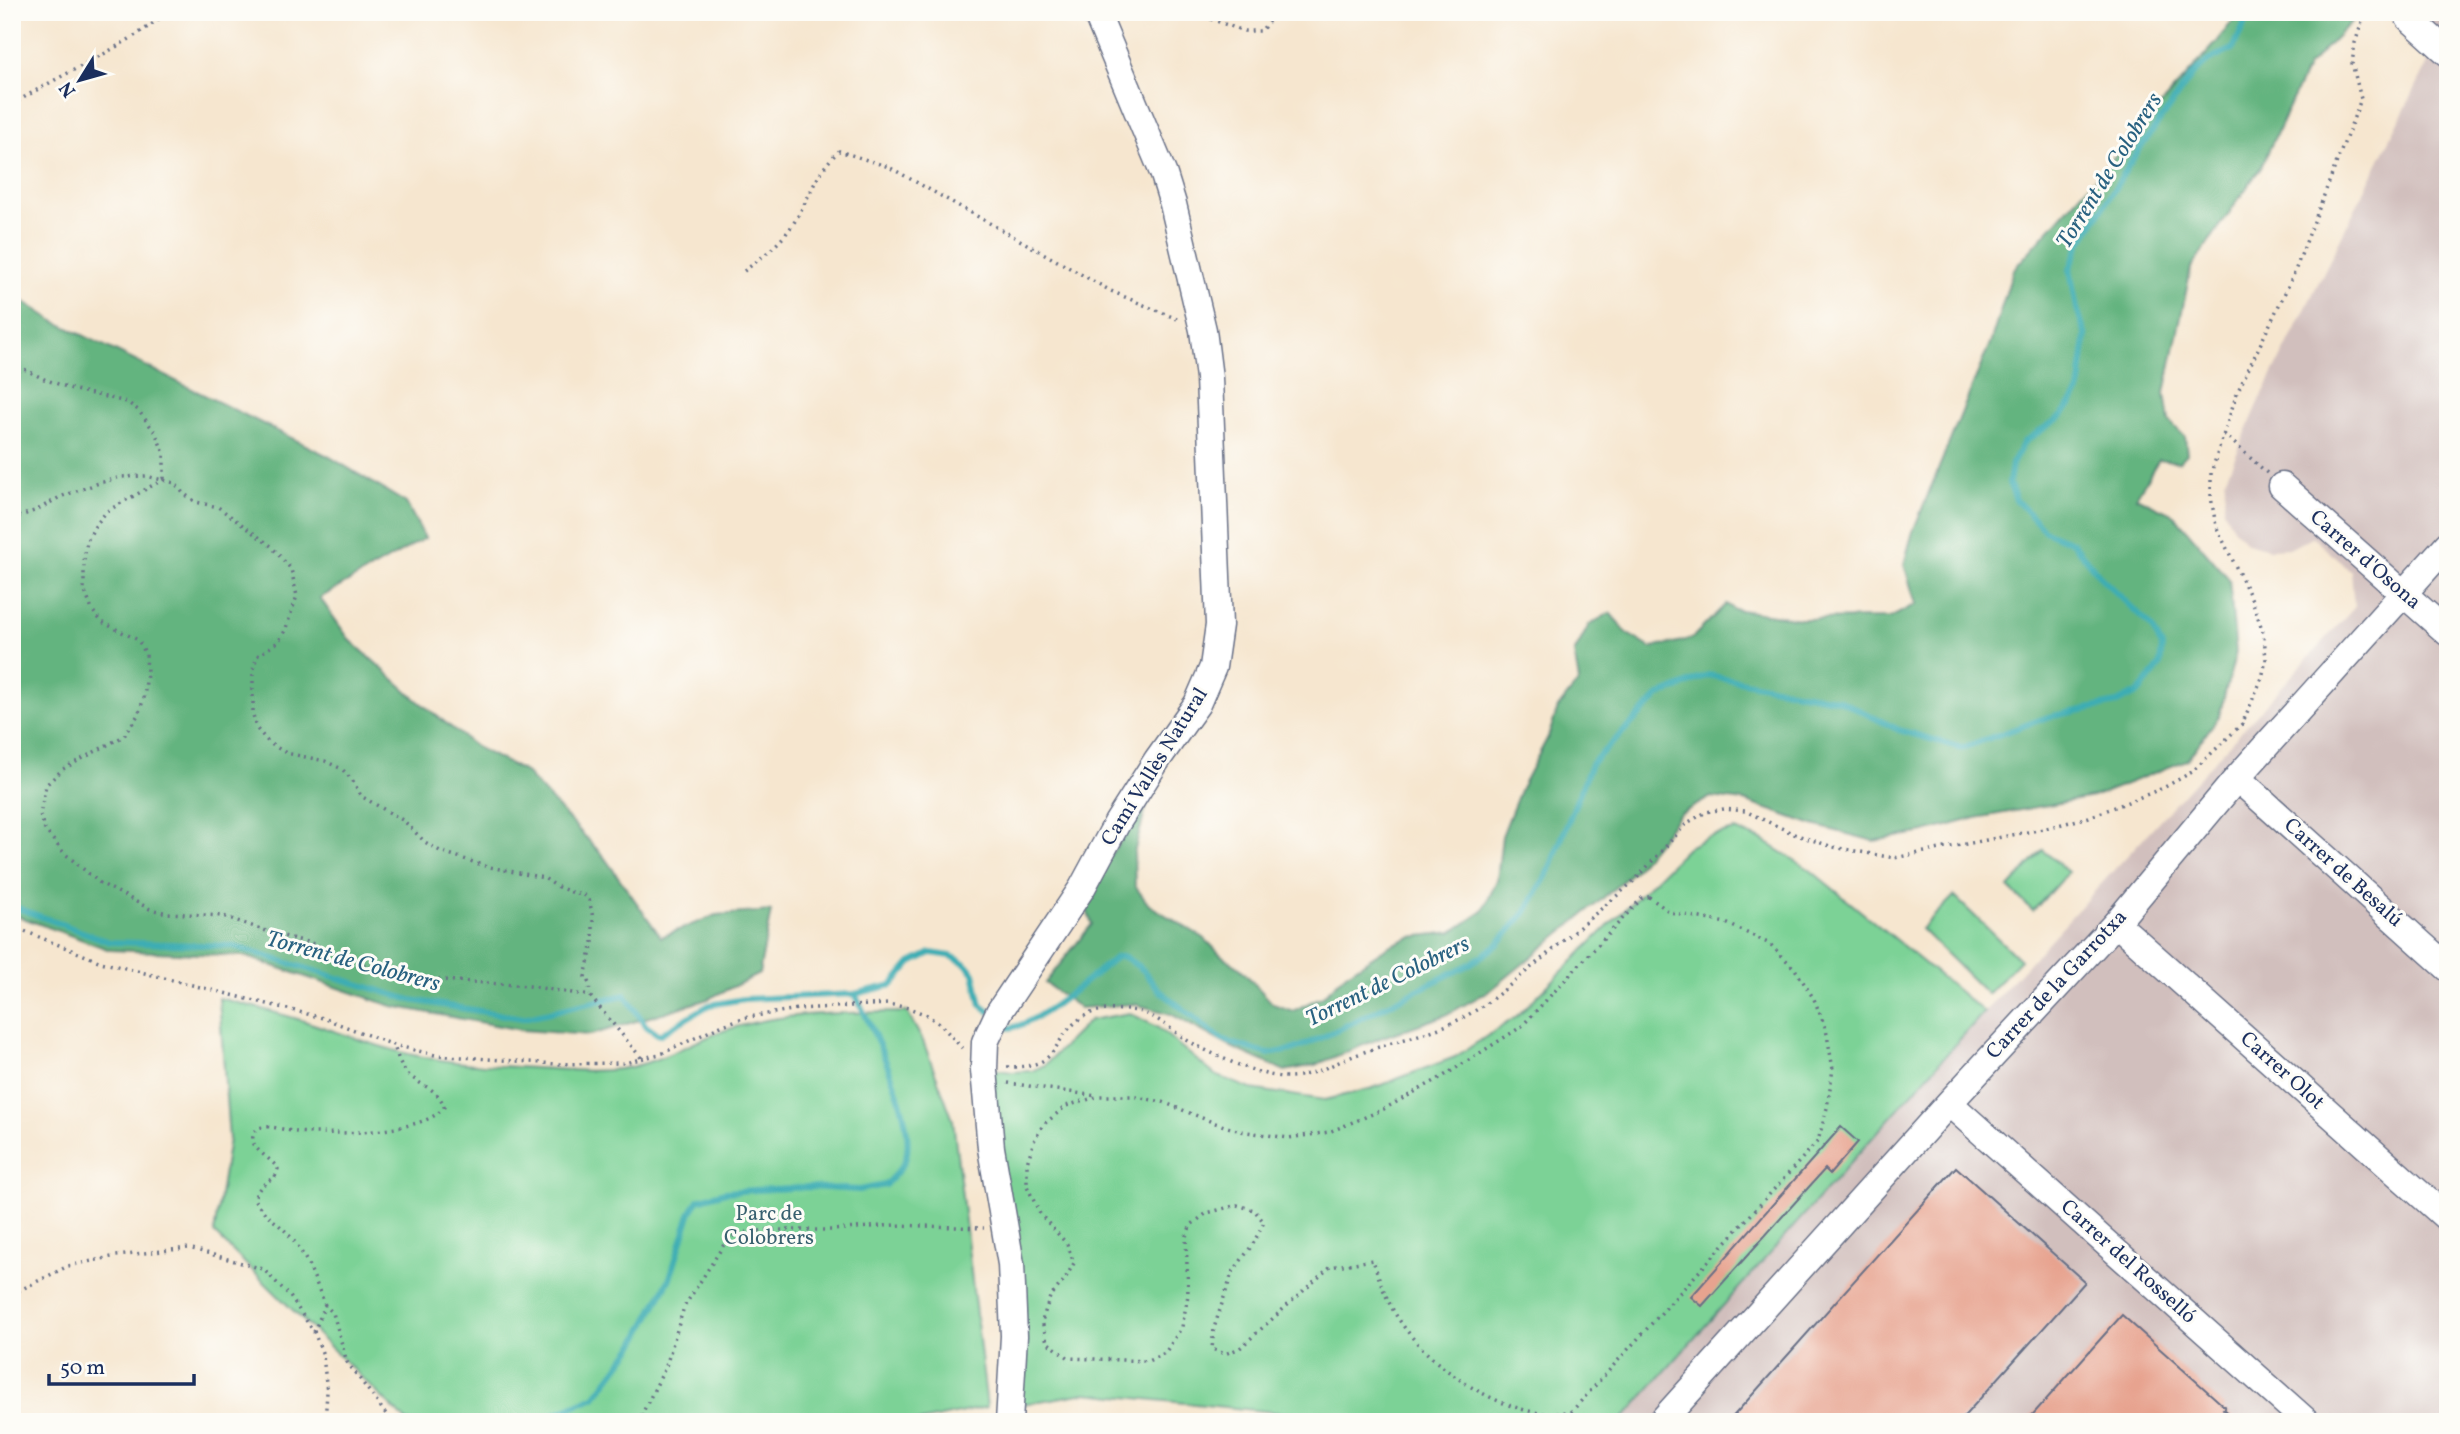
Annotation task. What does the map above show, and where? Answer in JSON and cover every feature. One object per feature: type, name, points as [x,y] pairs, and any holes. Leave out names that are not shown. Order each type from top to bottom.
[{"type":"street","name":"Camí Vallès Natural","points":[[1009,1422],[1014,1336],[1011,1264],[991,1148],[985,1042],[999,1012],[1075,898],[1117,823],[1197,704],[1213,667],[1219,625],[1209,378],[1203,330],[1164,175],[1096,12]]},
{"type":"street","points":[[2412,15],[2448,53]]},
{"type":"street","name":"Carrer d'Osona","points":[[2282,486],[2448,633]]},
{"type":"street","name":"Carrer de la Garrotxa","points":[[1661,1422],[1949,1103],[2116,923],[2237,778],[2448,544]]},
{"type":"street","name":"Carrer de Besalú","points":[[2237,778],[2448,968]]},
{"type":"street","name":"Carrer Olot","points":[[2116,923],[2448,1219]]},
{"type":"street","name":"Carrer del Rosselló","points":[[1949,1103],[2307,1422]]},
{"type":"path","points":[[12,105],[128,42],[168,12]]},
{"type":"path","points":[[1191,12],[1244,31],[1261,31],[1276,12]]},
{"type":"path","points":[[985,1071],[1003,1067],[1027,1067],[1043,1061],[1055,1051],[1083,1017],[1106,1010],[1132,1010],[1147,1013],[1191,1043],[1235,1063],[1274,1076],[1296,1078],[1316,1073],[1351,1056],[1464,1017],[1489,1002],[1619,894],[1687,823],[1706,812],[1724,809],[1745,811],[1794,834],[1833,847],[1894,858],[2089,817],[2163,788],[2192,772],[2242,724],[2262,678],[2266,660],[2264,635],[2252,600],[2216,526],[2211,496],[2211,473],[2237,393],[2293,276],[2361,99],[2353,63],[2355,43],[2362,22],[2370,12]]},
{"type":"path","points":[[744,271],[766,254],[788,231],[825,164],[839,151],[889,167],[1111,291],[1203,330]]},
{"type":"path","points":[[12,363],[44,379],[75,390],[127,402],[138,410],[155,432],[164,453],[164,479]]},
{"type":"path","points":[[2224,434],[2282,486]]},
{"type":"path","points":[[12,519],[37,510],[60,497],[121,477],[146,476],[175,483],[183,494],[196,502],[218,507],[271,546],[291,569],[297,596],[285,631],[278,642],[257,656],[253,670],[253,715],[257,729],[269,743],[286,753],[325,761],[342,769],[361,796],[404,821],[425,842],[440,850],[485,866],[544,878],[556,886],[589,899],[593,918],[593,942],[585,977],[589,983],[590,996],[643,1060]]},
{"type":"path","points":[[164,479],[107,511],[87,541],[84,561],[85,589],[93,610],[102,622],[138,640],[145,654],[147,673],[144,698],[138,715],[124,736],[63,769],[46,785],[40,814],[45,830],[51,838],[100,883],[150,909],[167,913],[223,916],[314,944],[399,977],[529,986],[590,996]]},
{"type":"path","points":[[12,926],[101,962],[323,1018],[394,1045],[435,1055],[594,1065],[643,1060],[687,1044],[743,1018],[797,1009],[888,1004],[909,1007],[941,1025],[985,1071],[1100,1096],[1131,1096],[1163,1102],[1240,1131],[1289,1138],[1329,1132],[1382,1110],[1442,1077],[1521,1027],[1642,898],[1649,897],[1670,912],[1727,923],[1770,944],[1795,969],[1814,999],[1826,1029],[1833,1069],[1818,1141],[1572,1411],[1552,1414],[1511,1406],[1462,1381],[1424,1352],[1400,1322],[1373,1260],[1330,1267],[1240,1348],[1225,1354],[1212,1349],[1214,1328],[1232,1273],[1254,1244],[1264,1222],[1254,1210],[1237,1205],[1207,1213],[1191,1224],[1186,1236],[1188,1296],[1184,1317],[1182,1327],[1166,1353],[1148,1361],[1069,1358],[1048,1342],[1042,1321],[1050,1297],[1074,1263],[1067,1244],[1040,1214],[1027,1186],[1027,1163],[1034,1141],[1044,1125],[1066,1106],[1100,1096]]},
{"type":"path","points":[[391,1422],[347,1362],[333,1313],[325,1305],[306,1258],[289,1234],[264,1214],[254,1199],[265,1182],[275,1177],[278,1169],[274,1162],[256,1148],[252,1140],[258,1128],[264,1127],[299,1132],[368,1131],[406,1127],[439,1114],[444,1107],[442,1099],[432,1089],[409,1075],[398,1061],[394,1045]]},
{"type":"path","points":[[638,1422],[666,1366],[684,1307],[723,1246],[737,1233],[895,1225],[1005,1228]]},
{"type":"path","points":[[12,1294],[68,1266],[116,1256],[189,1248],[263,1269],[289,1295],[314,1332],[323,1355],[327,1392],[325,1422]]},
{"type":"path","points":[[314,1332],[325,1305]]},
{"type":"path","points":[[1106,1422],[1118,1422]]},
{"type":"shaded area","points":[[2408,12],[2448,12],[2448,1422],[1620,1422],[1984,1012],[2354,608],[2351,571],[2312,537],[2291,548],[2269,549],[2247,543],[2233,528],[2224,510],[2225,480],[2261,398],[2430,59]]},
{"type":"green space","points":[[2239,12],[2361,12],[2308,66],[2261,167],[2191,268],[2165,393],[2169,421],[2185,437],[2187,454],[2179,462],[2159,459],[2136,497],[2174,515],[2229,579],[2236,652],[2219,716],[2187,760],[2093,797],[1976,818],[1925,832],[1874,841],[1813,825],[1744,801],[1711,797],[1680,814],[1635,870],[1491,990],[1446,1015],[1315,1065],[1285,1071],[1229,1046],[1171,1014],[1134,1004],[1080,1008],[1045,983],[1092,924],[1085,906],[1092,881],[1147,804],[1134,853],[1135,886],[1149,905],[1204,938],[1221,955],[1241,969],[1273,1004],[1293,1011],[1323,996],[1346,974],[1389,946],[1411,937],[1452,932],[1483,911],[1497,880],[1502,836],[1521,788],[1548,737],[1558,708],[1579,681],[1574,653],[1589,625],[1610,613],[1628,634],[1651,648],[1691,639],[1726,604],[1733,609],[1800,619],[1890,618],[1916,604],[1904,564],[1913,531],[1991,341],[2013,270],[2217,42]]},
{"type":"green space","points":[[12,294],[54,321],[328,456],[406,503],[425,538],[320,598],[349,639],[417,700],[476,747],[525,772],[604,857],[661,937],[716,915],[771,911],[759,974],[708,999],[591,1035],[521,1030],[392,1006],[244,956],[110,950],[12,914]]},
{"type":"green space","points":[[1735,830],[1762,840],[1809,869],[1984,1012],[1620,1422],[1347,1422],[1333,1418],[1086,1393],[1011,1406],[992,1069],[1032,1071],[1045,1065],[1090,1020],[1130,1013],[1157,1027],[1215,1075],[1251,1089],[1325,1100],[1373,1088],[1455,1057],[1516,1017],[1688,847],[1708,837]]},
{"type":"green space","points":[[2043,850],[2068,872],[2033,911],[2009,888]]},
{"type":"green space","points":[[1954,896],[2020,960],[1987,994],[1921,929]]},
{"type":"green space","name":"Parc de Colobrers","points":[[219,998],[291,1017],[407,1054],[478,1064],[587,1071],[619,1069],[646,1063],[745,1024],[814,1014],[907,1012],[923,1041],[953,1120],[987,1407],[918,1422],[407,1422],[214,1233],[229,1139]]},
{"type":"building","points":[[1841,1127],[1858,1142],[1830,1174],[1825,1169],[1702,1306],[1691,1297]]},
{"type":"building","points":[[1956,1167],[2085,1282],[1959,1422],[1728,1422]]},
{"type":"building","points":[[2122,1315],[2225,1407],[2223,1409],[2238,1422],[2026,1422]]},
{"type":"waterway","name":"Torrent de Colobrers","points":[[1002,1023],[1009,1028],[1034,1019],[1064,999],[1116,957],[1125,957],[1143,970],[1159,990],[1222,1040],[1268,1054],[1292,1050],[1323,1037],[1470,964],[1497,945],[1525,913],[1548,873],[1591,764],[1659,696],[1708,675],[1839,700],[1899,730],[1962,748],[2048,717],[2117,703],[2139,692],[2160,666],[2162,646],[2150,625],[2103,580],[2073,543],[2045,531],[2016,500],[2009,483],[2012,464],[2024,442],[2062,416],[2079,392],[2086,336],[2077,309],[2070,269],[2079,246],[2132,160],[2192,75],[2208,61],[2233,49],[2250,12]]},
{"type":"waterway","name":"Torrent de Colobrers","points":[[12,906],[110,942],[232,946],[411,1000],[523,1018],[625,995],[646,1026],[659,1035],[709,1005],[744,999],[855,994],[892,985],[911,963],[931,953],[951,956],[965,963],[974,973],[981,1005],[990,1012]]},
{"type":"waterway","points":[[531,1422],[595,1397],[635,1344],[670,1278],[690,1214],[698,1200],[725,1192],[755,1190],[809,1187],[859,1190],[885,1185],[901,1167],[908,1144],[900,1100],[882,1052],[855,994]]}]
